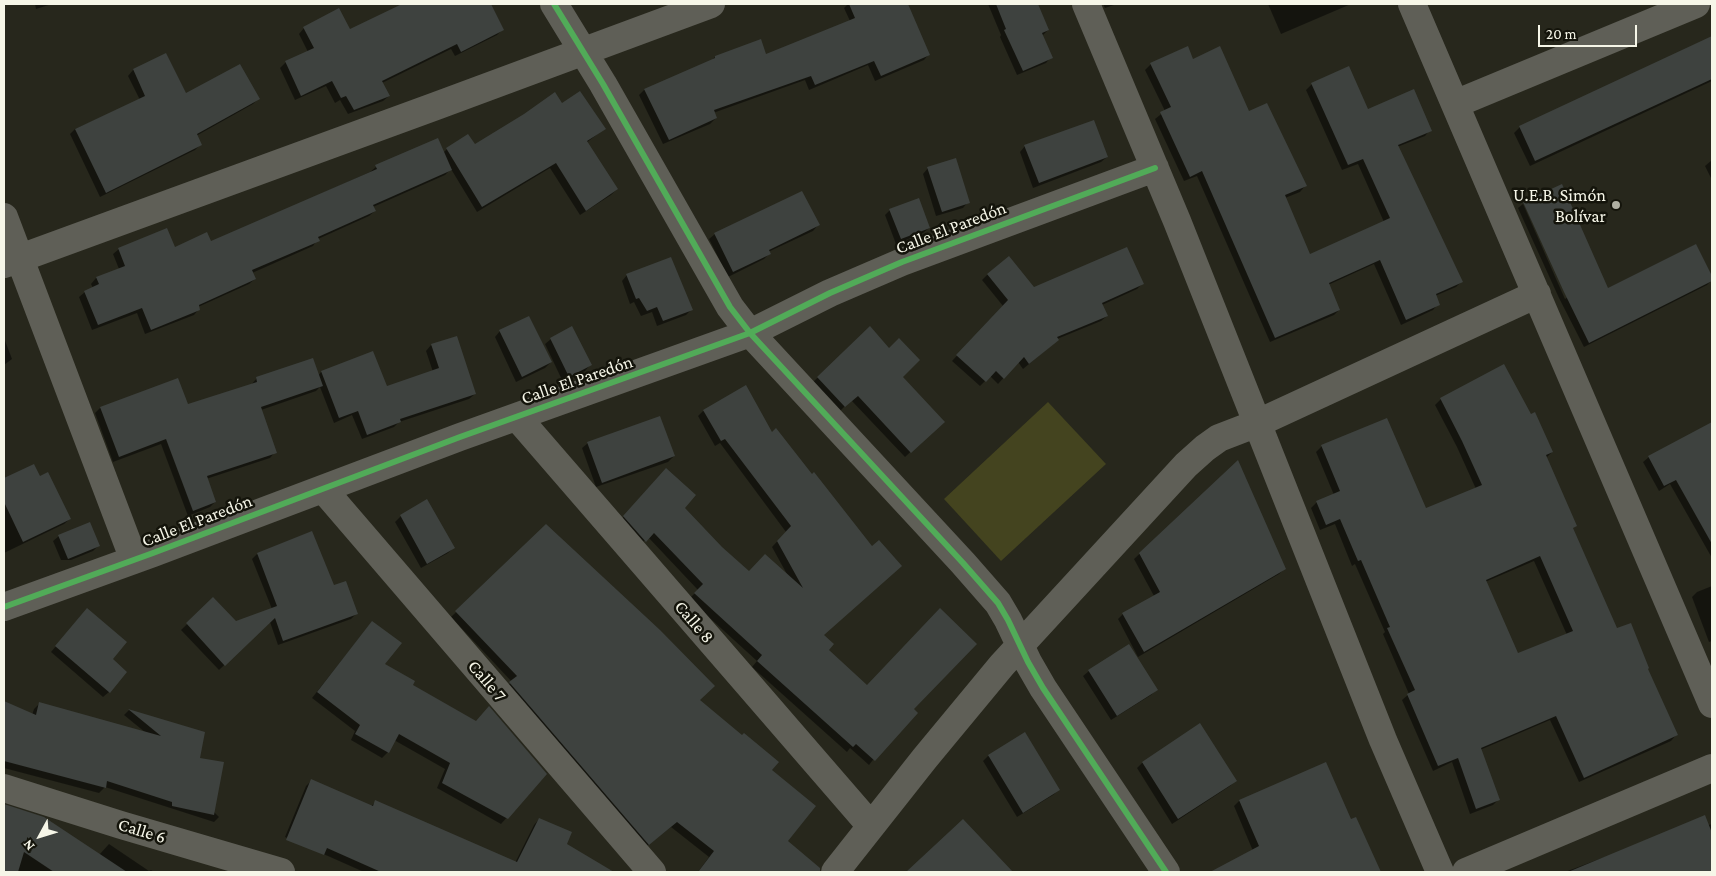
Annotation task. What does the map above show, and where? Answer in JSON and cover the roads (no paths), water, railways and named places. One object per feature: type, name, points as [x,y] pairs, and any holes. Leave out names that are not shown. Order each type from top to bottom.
[{"type":"street","points":[[554,4],[720,293],[750,333],[998,603],[1043,688],[1166,872]]},
{"type":"street","points":[[12,261],[710,4]]},
{"type":"street","points":[[1086,4],[1155,168],[1258,423],[1383,740],[1440,872]]},
{"type":"street","points":[[1412,4],[1712,704]]},
{"type":"street","points":[[1456,104],[1696,4]]},
{"type":"street","name":"Calle El Paredón","points":[[4,607],[750,333],[830,293],[902,262],[1155,168]]},
{"type":"street","points":[[4,217],[12,261],[134,560]]},
{"type":"street","points":[[835,872],[943,736],[1020,645],[1198,454],[1219,438],[1258,423],[1537,294]]},
{"type":"street","name":"Calle 8","points":[[517,417],[871,826]]},
{"type":"street","name":"Calle 7","points":[[323,489],[652,872]]},
{"type":"street","points":[[1466,872],[1712,768]]},
{"type":"street","name":"Calle 6","points":[[4,788],[281,872]]},
{"type":"place","name":"U.E.B. Simón Bolívar","points":[[1616,205]]}]
